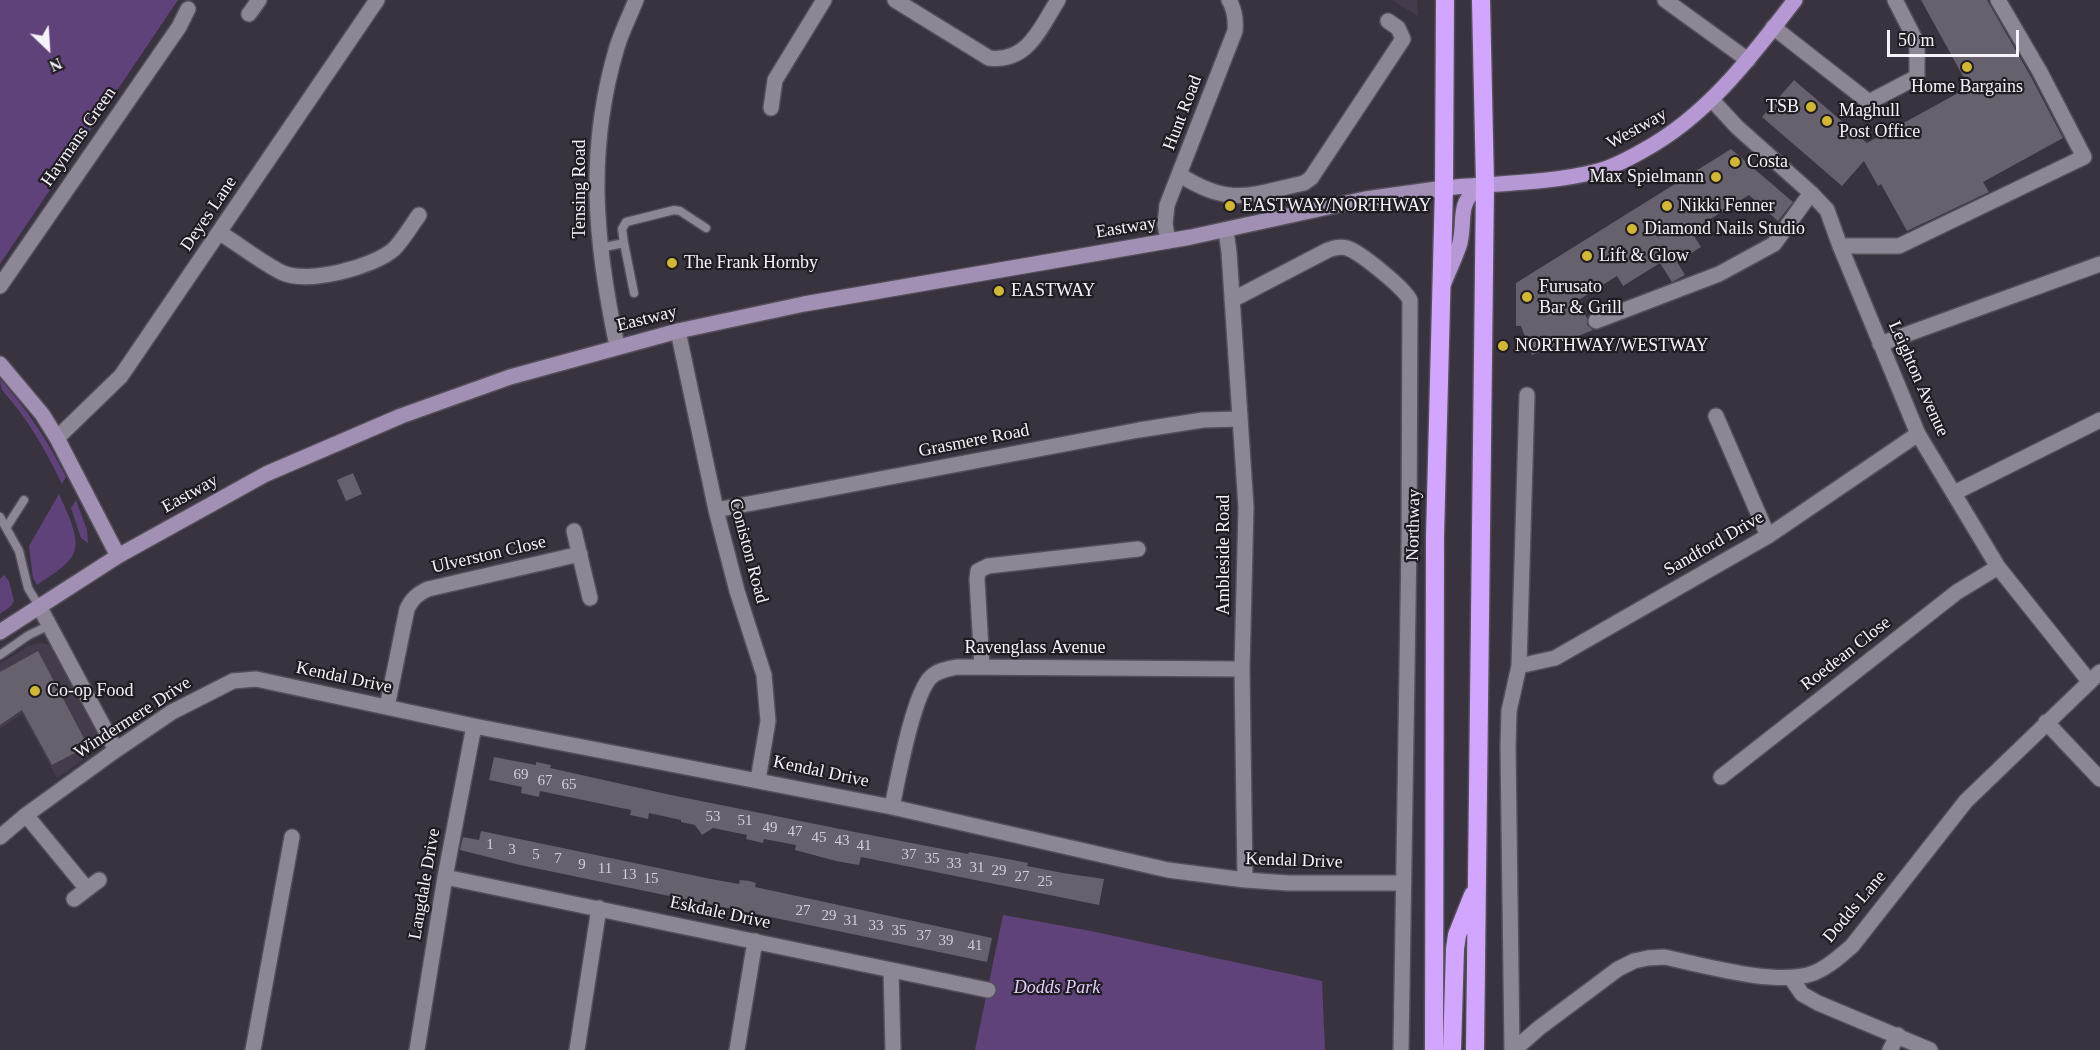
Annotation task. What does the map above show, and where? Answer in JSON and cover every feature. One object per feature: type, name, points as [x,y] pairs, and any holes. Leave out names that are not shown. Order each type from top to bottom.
[{"type":"highway","name":"Northway","points":[[1434,1050],[1435,547],[1444,188],[1445,0]]},
{"type":"highway","points":[[1475,1050],[1485,184],[1481,0]]},
{"type":"highway","points":[[1452,1050],[1457,934],[1477,885]]},
{"type":"main road","name":"Westway","points":[[1444,188],[1572,177],[1601,170],[1632,157],[1686,124],[1713,100],[1748,60],[1794,0]]},
{"type":"main road","points":[[1441,292],[1460,241],[1461,216],[1465,205],[1470,196],[1485,184]]},
{"type":"street","points":[[249,14],[259,0]]},
{"type":"street","name":"Deyes Lane","points":[[57,438],[92,407],[121,376],[377,0]]},
{"type":"street","name":"Tensing Road","points":[[617,346],[600,248],[596,206],[598,136],[617,45],[636,0]]},
{"type":"street","points":[[771,108],[775,80],[824,0]]},
{"type":"street","points":[[896,0],[990,58],[1000,59],[1024,51],[1058,0]]},
{"type":"street","name":"Hunt Road","points":[[1168,241],[1165,224],[1167,205],[1235,31],[1234,7],[1229,0]]},
{"type":"street","points":[[1665,0],[1748,60]]},
{"type":"street","points":[[1773,27],[1869,102],[1917,77],[1917,43],[1895,0]]},
{"type":"street","points":[[1840,246],[1899,246],[2084,157],[2040,72],[1998,0]]},
{"type":"street","name":"Haymans Green","points":[[0,286],[179,27],[188,9]]},
{"type":"street","points":[[1180,175],[1197,186],[1234,197],[1304,183],[1311,178],[1403,39],[1398,28],[1388,21]]},
{"type":"street","name":"Leighton Avenue","points":[[1713,100],[1737,127],[1827,210],[1918,434],[1998,567],[2095,676]]},
{"type":"street","name":"Eastway","points":[[118,556],[266,474],[341,441],[412,412],[510,377],[617,346],[815,302],[1226,231],[1365,199],[1444,188]]},
{"type":"street","points":[[1596,321],[1719,274],[1774,244],[1812,194]]},
{"type":"street","points":[[220,233],[284,273],[311,278],[366,265],[381,258],[395,248],[419,215]]},
{"type":"street","name":"Ambleside Road","points":[[1226,231],[1246,507],[1242,669],[1245,880]]},
{"type":"street","name":"Northway","points":[[1232,300],[1328,250],[1342,247],[1355,252],[1401,288],[1410,300],[1401,1050]]},
{"type":"street","points":[[1880,344],[2100,264]]},
{"type":"street","name":"Coniston Road","points":[[678,331],[717,510],[737,591],[762,665],[767,693],[768,721],[758,780]]},
{"type":"street","points":[[0,364],[42,414],[57,438],[118,556],[0,632]]},
{"type":"street","points":[[1513,1050],[1508,747],[1509,711],[1520,666],[1527,395]]},
{"type":"street","points":[[1716,416],[1768,536]]},
{"type":"street","name":"Grasmere Road","points":[[717,510],[1139,430],[1203,420],[1239,418]]},
{"type":"street","points":[[1954,494],[2100,420]]},
{"type":"street","name":"Sandford Drive","points":[[1520,666],[1555,658],[1768,536],[1918,434]]},
{"type":"street","points":[[574,531],[591,598]]},
{"type":"street","points":[[982,667],[978,571],[988,566],[1138,549]]},
{"type":"street","name":"Ulverston Close","points":[[387,707],[407,609],[411,600],[428,589],[580,554]]},
{"type":"street","name":"Roedean Close","points":[[1721,777],[1957,592],[1998,567]]},
{"type":"street","points":[[39,606],[116,750]]},
{"type":"street","name":"Ravenglass Avenue","points":[[891,807],[917,702],[930,678],[942,670],[957,667],[1242,669]]},
{"type":"street","name":"Dodds Lane","points":[[1513,1050],[1593,987],[1618,969],[1634,961],[1664,957],[1771,978],[1791,978],[1814,973],[1832,963],[1852,946],[1966,801],[2095,676]]},
{"type":"street","name":"Kendal Drive","points":[[233,681],[256,679],[474,726],[758,780],[891,807],[1168,870],[1288,883],[1403,883]]},
{"type":"street","name":"Windermere Drive","points":[[0,837],[26,815],[172,712],[233,681]]},
{"type":"street","points":[[2046,722],[2100,779]]},
{"type":"street","name":"Langdale Drive","points":[[417,1050],[445,877],[474,726]]},
{"type":"street","points":[[26,815],[93,884],[74,899]]},
{"type":"street","points":[[253,1050],[292,837]]},
{"type":"street","name":"Eskdale Drive","points":[[445,877],[988,990]]},
{"type":"street","points":[[577,1050],[599,908]]},
{"type":"street","points":[[737,1050],[755,940]]},
{"type":"street","points":[[891,970],[893,1050]]},
{"type":"street","points":[[1791,978],[1802,994],[1818,1003],[1930,1050]]},
{"type":"street","points":[[1890,1050],[1898,1035]]},
{"type":"lane","points":[[634,293],[622,229],[626,222],[674,210],[680,211],[706,228]]},
{"type":"lane","points":[[600,248],[624,243]]},
{"type":"lane","points":[[6,528],[24,500]]},
{"type":"lane","points":[[0,517],[19,552],[28,588],[39,606]]},
{"type":"lane","points":[[0,656],[29,635],[50,625]]},
{"type":"shaded area","points":[[1392,0],[1417,0],[1418,16]]},
{"type":"shaded area","points":[[41,643],[53,646],[103,738],[91,745],[87,757],[57,778],[22,714],[0,729],[0,664],[28,646]]},
{"type":"green space","points":[[0,0],[178,0],[0,264]]},
{"type":"green space","points":[[0,379],[28,414],[52,451],[66,477],[62,484],[34,432],[2,389]]},
{"type":"green space","points":[[59,494],[75,535],[75,551],[64,566],[37,585],[33,578],[29,546]]},
{"type":"green space","points":[[76,500],[87,530],[88,543],[81,538],[71,508]]},
{"type":"green space","points":[[4,575],[9,581],[14,601],[0,614],[0,579]]},
{"type":"green space","name":"Dodds Park","points":[[1003,915],[1091,931],[1322,981],[1325,1050],[975,1050]]},
{"type":"building","points":[[1921,0],[1987,0],[2063,138],[1983,182],[1989,192],[1907,231],[1881,184],[1878,186],[1864,161],[1842,186],[1762,117],[1794,80],[1867,143],[1969,87]]},
{"type":"building","points":[[1731,149],[1793,202],[1778,221],[1749,195],[1691,231],[1701,247],[1677,262],[1685,275],[1672,282],[1660,263],[1623,286],[1617,276],[1577,301],[1587,318],[1587,325],[1593,330],[1532,355],[1521,326],[1516,326],[1516,283]]},
{"type":"building","points":[[353,473],[362,494],[346,501],[337,480]]},
{"type":"building","name":"Co-op Food","points":[[38,651],[88,746],[52,765],[22,710],[0,725],[0,672]]},
{"type":"building","points":[[494,757],[536,765],[536,762],[551,765],[550,768],[671,795],[968,854],[969,852],[1013,860],[1028,863],[1027,866],[1063,873],[1104,879],[1099,905],[861,857],[859,865],[836,861],[795,850],[796,845],[764,839],[763,843],[746,839],[747,835],[713,828],[702,835],[695,825],[649,813],[648,819],[630,815],[631,810],[540,791],[539,797],[521,793],[522,787],[489,780]]},
{"type":"building","points":[[481,831],[711,879],[739,884],[740,880],[749,881],[756,883],[755,887],[992,938],[987,962],[520,865],[460,850],[463,837],[479,840]]},
{"type":"place","name":"Home Bargains","points":[[1967,67]]},
{"type":"place","name":"TSB","points":[[1811,107]]},
{"type":"place","name":"Maghull Post Office","points":[[1827,121]]},
{"type":"place","name":"Costa","points":[[1735,162]]},
{"type":"place","name":"Max Spielmann","points":[[1716,177]]},
{"type":"place","name":"EASTWAY/NORTHWAY","points":[[1230,206]]},
{"type":"place","name":"Nikki Fenner","points":[[1667,206]]},
{"type":"place","name":"Diamond Nails Studio","points":[[1632,229]]},
{"type":"place","name":"Lift & Glow","points":[[1587,256]]},
{"type":"place","name":"The Frank Hornby","points":[[672,263]]},
{"type":"place","name":"EASTWAY","points":[[999,291]]},
{"type":"place","name":"Furusato Bar & Grill","points":[[1527,297]]},
{"type":"place","name":"NORTHWAY/WESTWAY","points":[[1503,346]]},
{"type":"place","name":"Co-op Food","points":[[35,691]]}]
